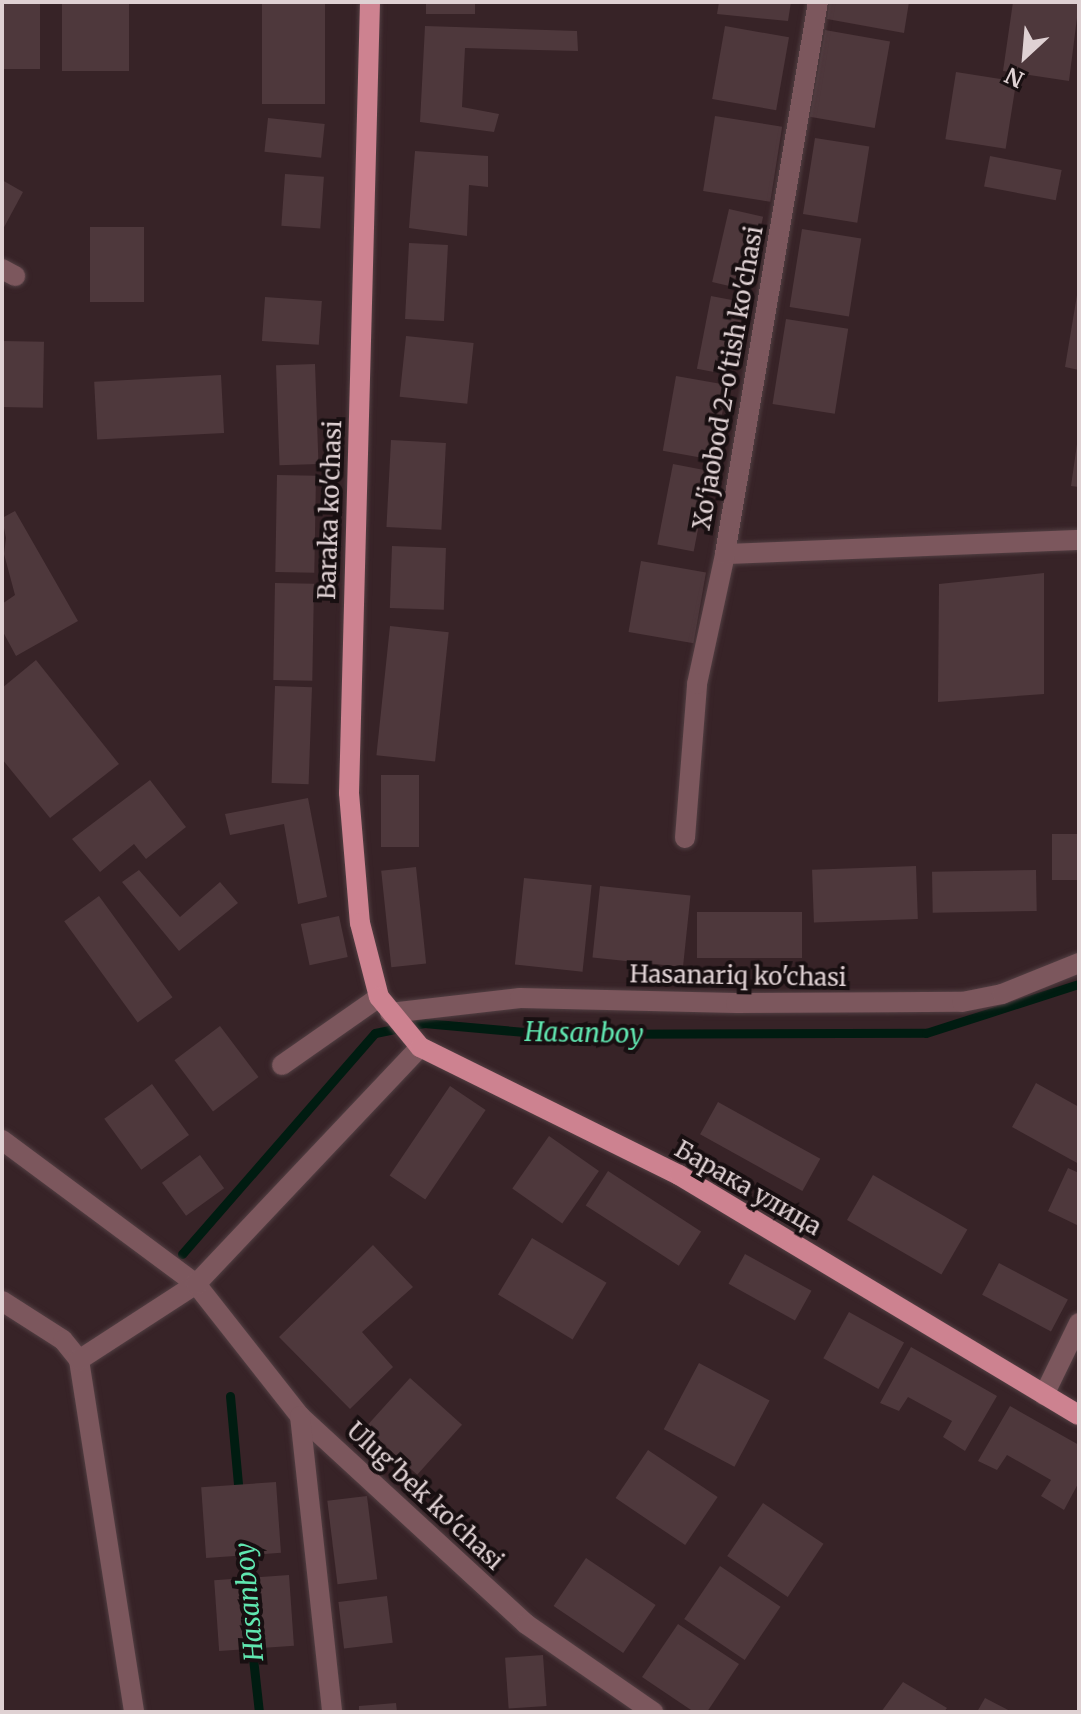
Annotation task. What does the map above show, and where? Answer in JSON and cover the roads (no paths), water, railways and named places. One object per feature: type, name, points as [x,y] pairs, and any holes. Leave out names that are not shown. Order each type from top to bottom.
[{"type":"main road","name":"Baraka ko'chasi","points":[[370,2],[349,793],[360,923],[385,1005]]},
{"type":"main road","name":"Барака улица","points":[[385,1005],[417,1044],[679,1175],[1079,1415]]},
{"type":"street","name":"Xo'jaobod 2-o'tish ko'chasi","points":[[818,2],[725,554],[1079,540]]},
{"type":"street","points":[[685,838],[697,684],[725,554]]},
{"type":"street","name":"Hasanariq ko'chasi","points":[[385,1005],[520,998],[736,1003],[962,1002],[1002,994],[1079,963]]},
{"type":"street","points":[[282,1065],[385,1005]]},
{"type":"street","points":[[79,1360],[196,1284],[417,1044]]},
{"type":"street","name":"Ulug'bek ko'chasi","points":[[2,1140],[196,1284],[300,1416],[526,1624],[653,1712]]},
{"type":"street","points":[[2,1301],[63,1340],[79,1360],[134,1712]]},
{"type":"street","points":[[1044,1395],[1079,1323]]},
{"type":"street","points":[[300,1416],[332,1712]]},
{"type":"waterway","name":"Hasanboy","points":[[182,1254],[375,1033],[424,1023],[548,1034],[926,1033],[1079,984]]},
{"type":"waterway","name":"Hasanboy","points":[[230,1396],[239,1494]]},
{"type":"waterway","name":"Hasanboy","points":[[243,1544],[247,1589]]},
{"type":"waterway","name":"Hasanboy","points":[[251,1640],[259,1712]]}]
